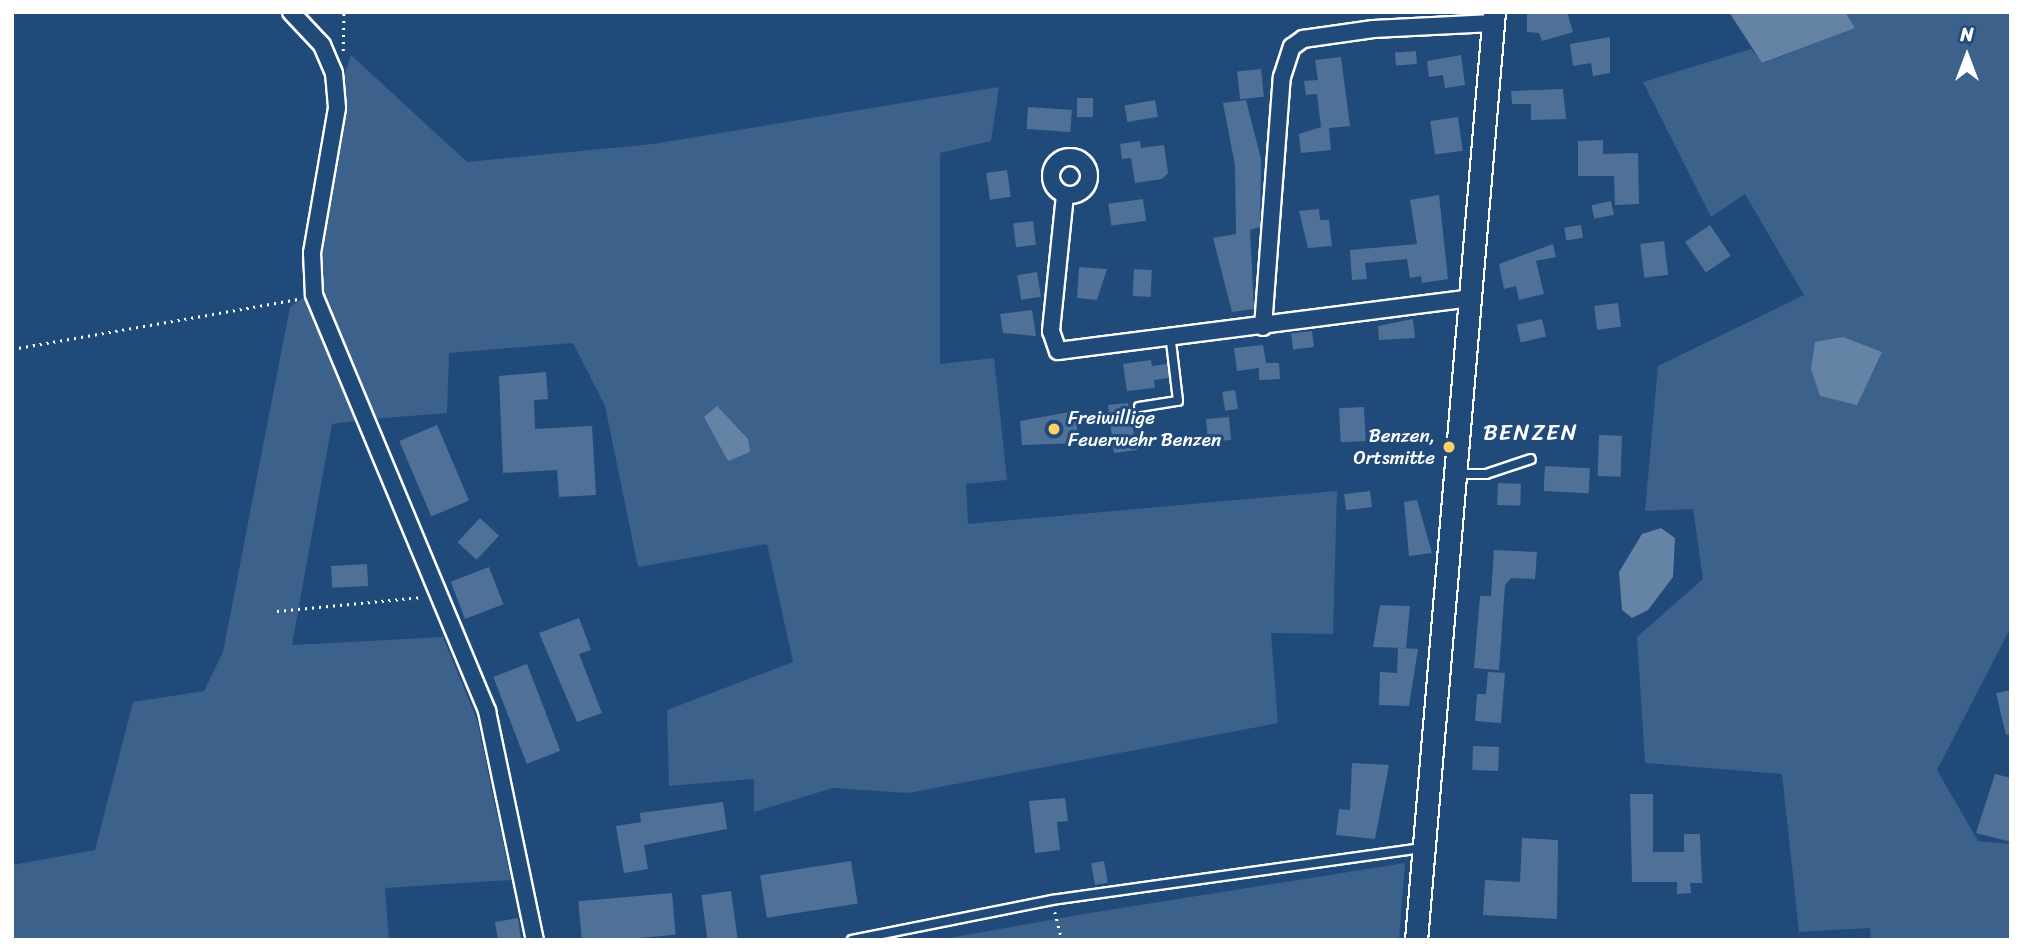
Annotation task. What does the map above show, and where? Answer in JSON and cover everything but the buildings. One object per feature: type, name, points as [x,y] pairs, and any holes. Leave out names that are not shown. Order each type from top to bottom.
[{"type":"street","points":[[291,12],[322,45],[334,73],[337,108],[317,212],[314,295],[487,711],[535,940]]},
{"type":"street","points":[[1263,327],[1282,77],[1292,47],[1303,39],[1373,29],[1494,18],[1416,940]]},
{"type":"street","points":[[1065,195],[1054,350],[1171,341],[1469,299]]},
{"type":"lane","points":[[1139,407],[1178,401],[1171,341]]},
{"type":"lane","points":[[1456,474],[1486,474],[1531,459]]},
{"type":"lane","points":[[852,940],[1052,900],[1423,848]]},
{"type":"path","points":[[334,73],[342,59],[344,12]]},
{"type":"path","points":[[12,349],[314,295]]},
{"type":"path","points":[[277,611],[439,596]]},
{"type":"path","points":[[1052,900],[1062,940]]},
{"type":"shaded area","points":[[1729,12],[1845,12],[1855,28],[1762,63]]},
{"type":"shaded area","points":[[1845,12],[2011,12],[2009,631],[1937,770],[1978,841],[2011,844],[2011,940],[1871,940],[1870,928],[1799,932],[1782,774],[1645,763],[1637,637],[1703,579],[1693,509],[1645,511],[1658,366],[1804,295],[1745,194],[1711,217],[1643,82],[1751,49],[1763,63],[1854,28]]},
{"type":"shaded area","points":[[351,55],[467,162],[653,144],[999,87],[991,141],[940,153],[940,364],[994,358],[1007,480],[966,484],[968,524],[1337,491],[1333,634],[1271,633],[1278,723],[908,793],[833,788],[754,812],[754,779],[669,786],[667,710],[793,662],[767,544],[638,567],[605,406],[573,343],[449,353],[447,413],[372,419],[320,299],[320,216],[346,110],[343,80]]},
{"type":"shaded area","points":[[308,294],[357,421],[332,424],[292,645],[443,637],[477,720],[511,880],[385,888],[389,940],[12,940],[12,865],[95,850],[133,702],[204,691],[223,652],[290,307]]},
{"type":"shaded area","points":[[1843,337],[1882,352],[1857,405],[1820,396],[1811,369],[1815,342]]},
{"type":"shaded area","points":[[717,406],[748,439],[750,452],[728,461],[704,417]]},
{"type":"shaded area","points":[[1661,528],[1675,538],[1673,577],[1648,610],[1632,618],[1622,610],[1619,572],[1642,534]]},
{"type":"shaded area","points":[[1405,863],[1399,940],[937,940],[1090,913]]},
{"type":"place","name":"Freiwillige Feuerwehr Benzen","points":[[1054,429]]},
{"type":"place","name":"Benzen, Ortsmitte","points":[[1449,447]]},
{"type":"district","name":"BENZEN","points":[[1531,433]]}]
